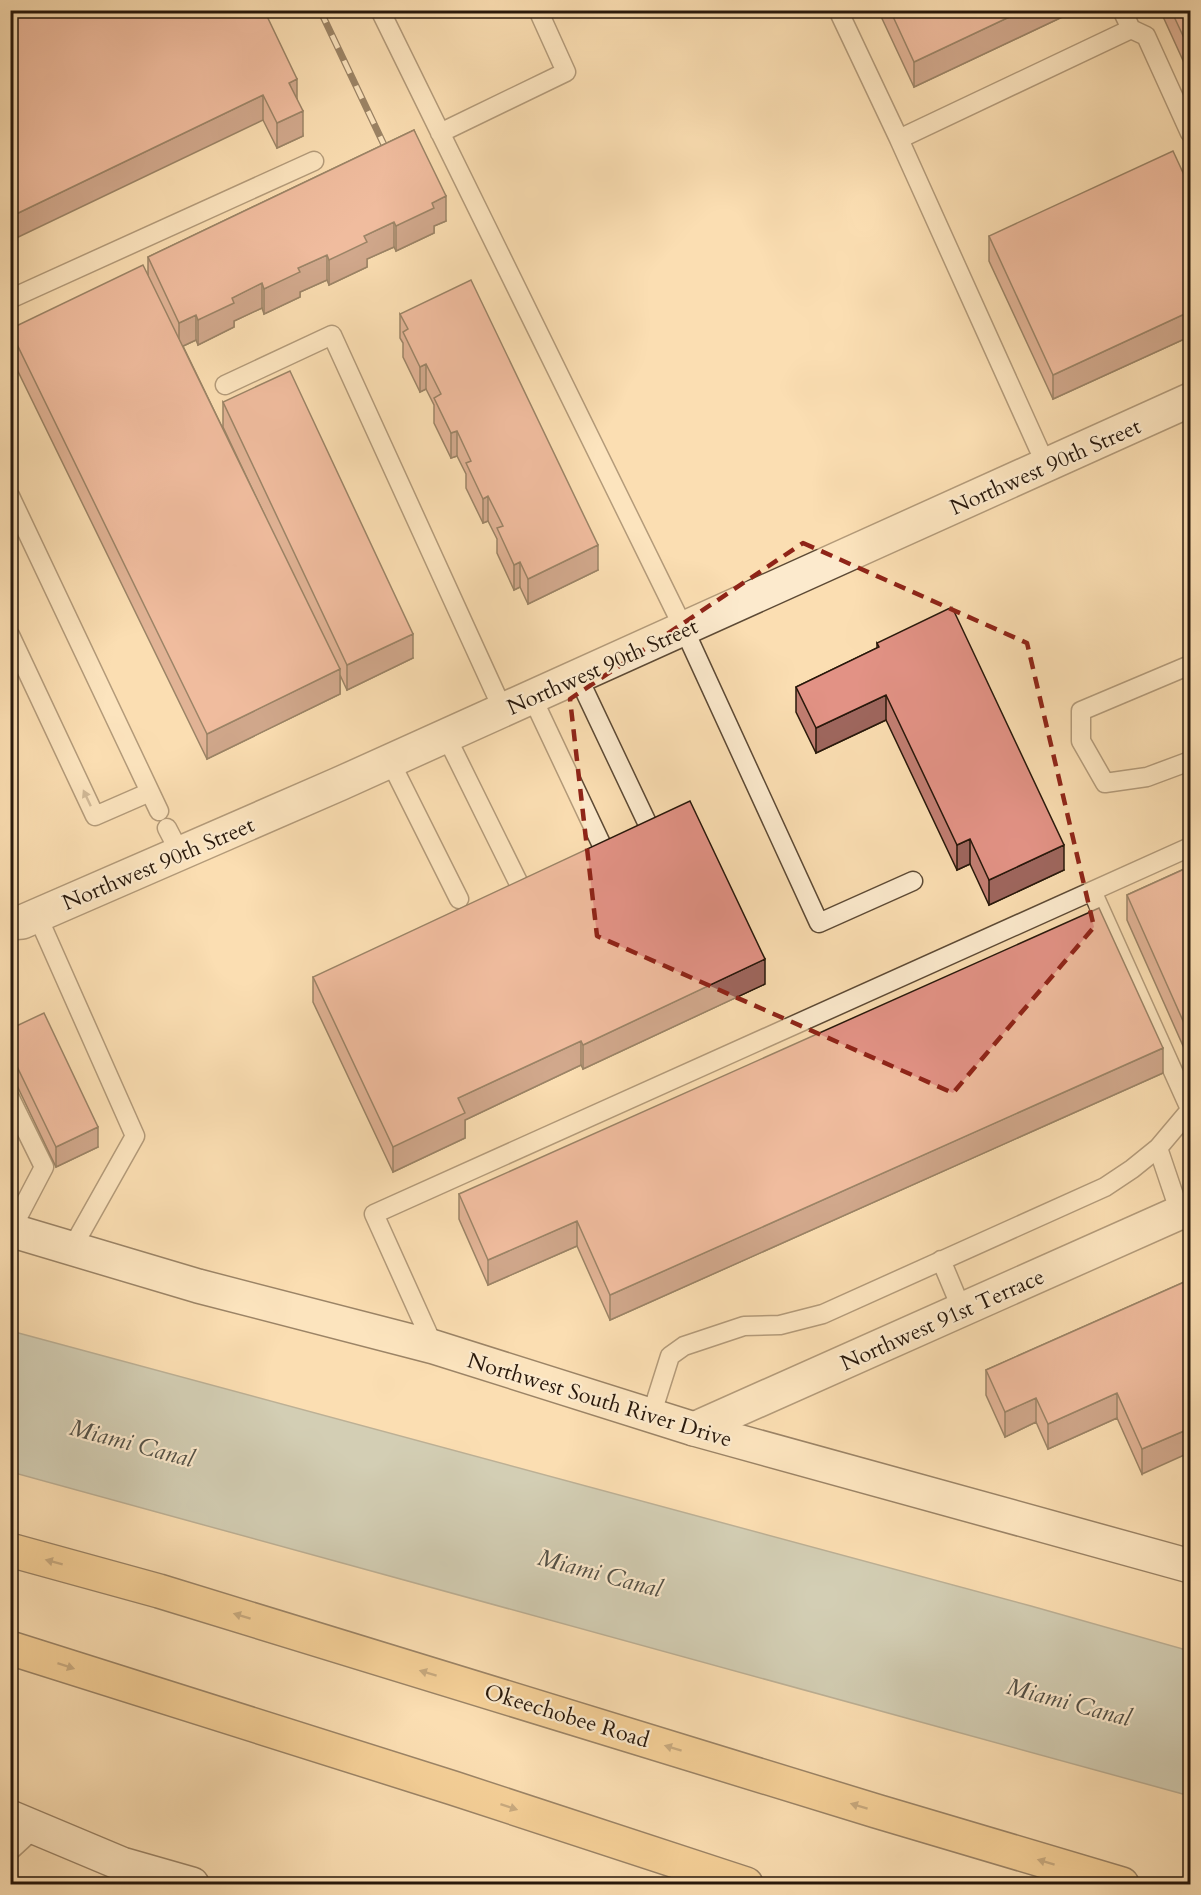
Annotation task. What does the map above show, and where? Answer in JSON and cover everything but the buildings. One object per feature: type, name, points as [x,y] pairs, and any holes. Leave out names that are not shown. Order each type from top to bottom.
[{"type":"highway","name":"Okeechobee Road","points":[[10,1550],[159,1591],[887,1815],[1122,1884]]},
{"type":"highway","points":[[10,1625],[257,1704],[453,1788]]},
{"type":"highway","points":[[10,1648],[453,1788],[746,1884]]},
{"type":"street","name":"Northwest 90th Street","points":[[24,919],[173,841],[390,761],[1191,400]]},
{"type":"street","name":"Northwest 91st Terrace","points":[[694,1429],[1185,1210]]},
{"type":"street","name":"Northwest South River Drive","points":[[11,1230],[198,1286],[434,1347],[694,1429],[1191,1566]]},
{"type":"street","points":[[23,1822],[122,1864],[192,1884]]},
{"type":"lane","points":[[380,10],[684,629],[819,923],[913,881]]},
{"type":"lane","points":[[440,133],[566,72],[537,10]]},
{"type":"lane","points":[[838,10],[899,139],[1046,465]]},
{"type":"lane","points":[[1122,10],[1131,29],[1146,36],[1191,133]]},
{"type":"lane","points":[[899,139],[1131,29]]},
{"type":"lane","points":[[10,299],[314,161]]},
{"type":"lane","points":[[225,385],[332,335],[517,704],[606,854]]},
{"type":"lane","points":[[10,496],[159,810]]},
{"type":"lane","points":[[10,635],[95,816],[150,792]]},
{"type":"lane","points":[[1191,665],[1081,711],[1081,741],[1105,783],[1146,777],[1191,761]]},
{"type":"lane","points":[[578,676],[650,829]]},
{"type":"lane","points":[[446,736],[524,894]]},
{"type":"lane","points":[[390,761],[459,898]]},
{"type":"lane","points":[[434,1347],[374,1214],[1191,847]]},
{"type":"lane","points":[[651,1416],[670,1356],[684,1346],[744,1326],[780,1325],[823,1314],[1105,1187],[1158,1148],[1191,1110],[1092,891]]},
{"type":"lane","points":[[24,919],[135,1136],[72,1248]]},
{"type":"lane","points":[[10,1098],[44,1167],[11,1230]]},
{"type":"lane","points":[[1158,1148],[1185,1210]]},
{"type":"lane","points":[[941,1260],[962,1310]]},
{"type":"lane","points":[[10,1851],[23,1822]]},
{"type":"highlighted area","points":[[803,543],[1027,643],[1094,927],[953,1093],[597,936],[570,699]]},
{"type":"water","name":"Miami Canal","points":[[11,1331],[1190,1651],[1190,1796],[11,1472]]},
{"type":"railway","points":[[320,10],[385,147]]}]
